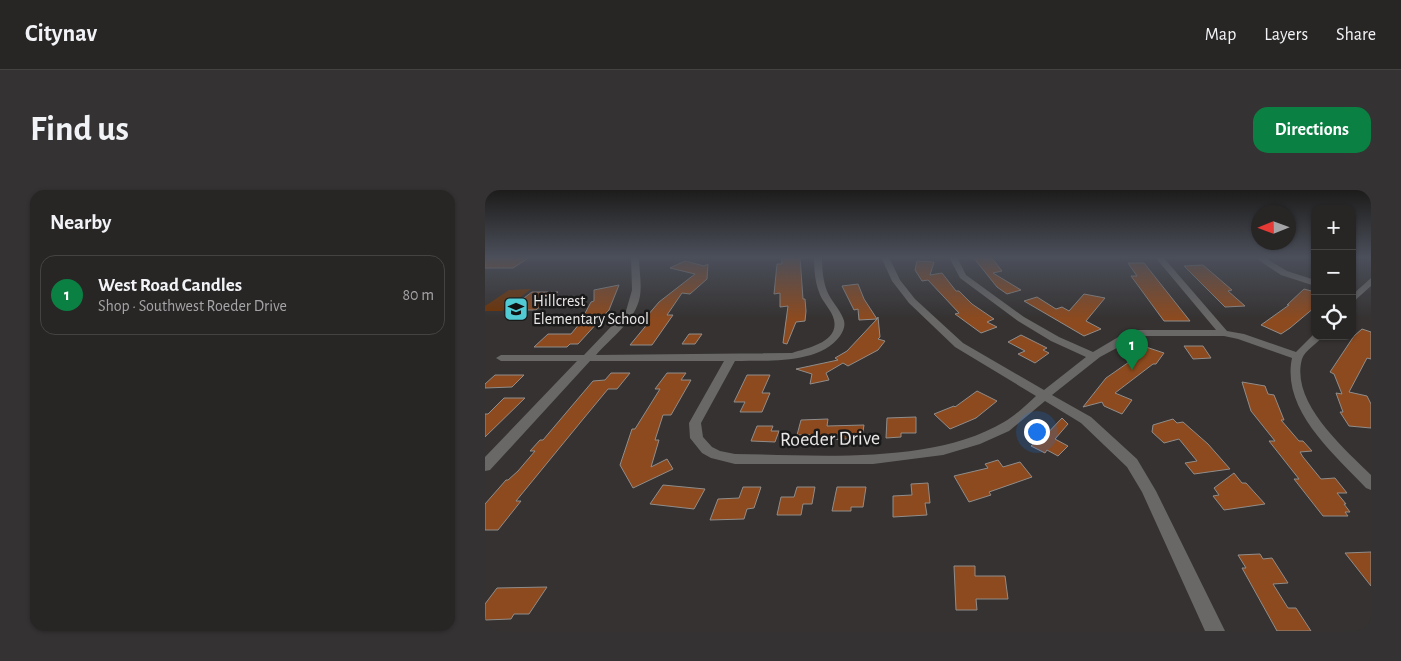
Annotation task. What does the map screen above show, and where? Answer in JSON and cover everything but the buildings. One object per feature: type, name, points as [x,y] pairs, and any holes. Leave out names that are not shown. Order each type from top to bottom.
[{"type":"street","points":[[485,466],[629,312],[635,301],[637,278]]},
{"type":"street","points":[[501,358],[731,358],[793,356],[817,349],[831,341],[839,330],[839,319],[823,292],[820,278]]},
{"type":"street","points":[[894,278],[912,301],[959,345],[1086,420],[1132,463],[1149,491],[1215,631]]},
{"type":"street","points":[[965,278],[1021,319],[1055,339],[1095,357]]},
{"type":"street","points":[[1177,278],[1224,333]]},
{"type":"street","points":[[1298,278],[1311,282]]},
{"type":"street","points":[[1356,295],[1371,282]]},
{"type":"street","name":"Roeder Drive","points":[[731,358],[695,423],[697,438],[707,450],[717,455],[735,459],[865,458],[918,455],[957,448],[1005,428],[1095,357],[1126,337],[1137,333],[1224,333],[1240,336],[1298,357]]},
{"type":"street","points":[[1314,340],[1298,357],[1295,379],[1298,392],[1309,413],[1326,435],[1371,484]]},
{"type":"shaded area","points":[[531,289],[502,311],[485,311],[485,306],[509,290]]},
{"type":"place","name":"Hillcrest Elementary School","points":[[516,309]]},
{"type":"place","name":"West Road Candles","points":[[1132,370]]}]
